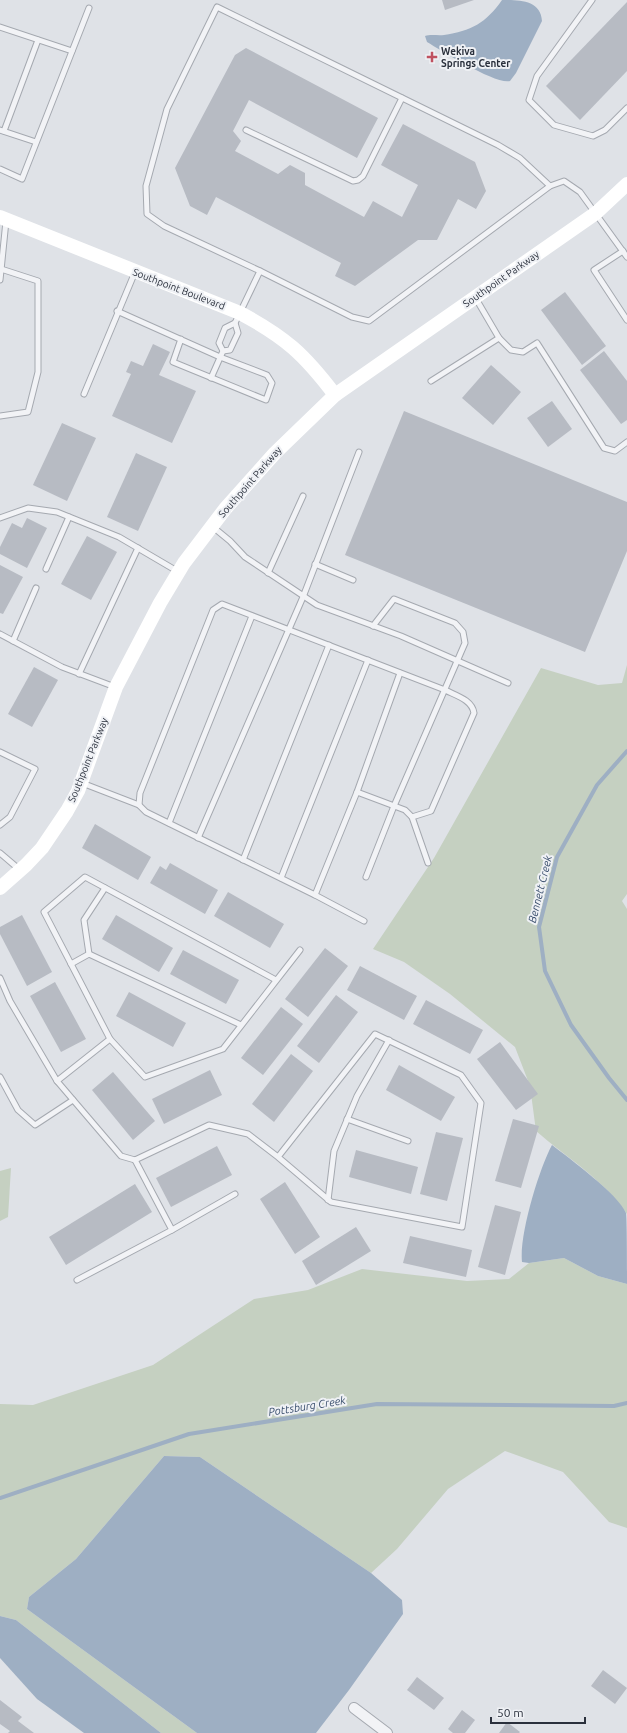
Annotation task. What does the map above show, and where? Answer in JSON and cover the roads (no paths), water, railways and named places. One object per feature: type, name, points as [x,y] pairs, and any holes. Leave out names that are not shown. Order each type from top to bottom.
[{"type":"main road","name":"Southpoint Parkway","points":[[0,888],[20,871],[42,848],[67,811],[80,783],[116,688],[160,603],[179,572],[212,527],[275,453],[335,394],[596,213],[627,184]]},
{"type":"main road","name":"Southpoint Boulevard","points":[[3,218],[135,272],[238,318],[271,330],[290,344],[315,368],[335,394]]},
{"type":"street","points":[[354,1708],[386,1733]]},
{"type":"lane","points":[[592,0],[537,76],[529,100],[554,125],[593,136],[605,130],[627,108]]},
{"type":"lane","points":[[550,186],[520,158],[498,145],[217,7],[167,109],[146,186],[147,214],[164,226],[260,271],[352,317],[369,321],[550,186],[564,181],[580,192],[627,257]]},
{"type":"lane","points":[[0,169],[22,178],[89,8]]},
{"type":"lane","points":[[0,27],[72,51]]},
{"type":"lane","points":[[36,142],[2,130],[38,40]]},
{"type":"lane","points":[[246,130],[353,181],[358,180],[363,176],[402,98]]},
{"type":"lane","points":[[0,280],[3,218]]},
{"type":"lane","points":[[623,251],[594,270],[627,320]]},
{"type":"lane","points":[[0,416],[28,412],[38,372],[38,281],[1,270]]},
{"type":"lane","points":[[223,351],[230,350],[238,333],[238,318],[260,271]]},
{"type":"lane","points":[[84,394],[135,272]]},
{"type":"lane","points":[[475,296],[499,338],[510,350],[523,352],[537,343],[604,448],[615,451],[627,442]]},
{"type":"lane","points":[[118,311],[181,339],[220,357],[267,375],[272,383],[266,400],[173,362],[181,339]]},
{"type":"lane","points":[[223,351],[219,343],[225,328],[238,318]]},
{"type":"lane","points":[[431,381],[499,338]]},
{"type":"lane","points":[[211,378],[223,351]]},
{"type":"lane","points":[[198,838],[303,597],[359,452]]},
{"type":"lane","points":[[268,573],[303,496]]},
{"type":"lane","points":[[0,518],[28,508],[57,512],[119,537],[179,572]]},
{"type":"lane","points":[[46,569],[70,517]]},
{"type":"lane","points":[[212,527],[230,541],[245,557],[317,605],[373,626],[508,683]]},
{"type":"lane","points":[[79,674],[138,548]]},
{"type":"lane","points":[[315,564],[353,580]]},
{"type":"lane","points":[[14,641],[36,588]]},
{"type":"lane","points":[[366,877],[394,806],[446,690],[465,643],[463,632],[455,623],[394,599],[373,626]]},
{"type":"lane","points":[[139,805],[140,793],[213,610],[222,604],[446,690],[470,703],[474,714],[431,812],[412,817]]},
{"type":"lane","points":[[169,823],[252,616]]},
{"type":"lane","points":[[0,634],[62,667],[116,688]]},
{"type":"lane","points":[[243,860],[329,645]]},
{"type":"lane","points":[[281,878],[368,660]]},
{"type":"lane","points":[[315,895],[358,792],[400,672]]},
{"type":"lane","points":[[0,752],[35,769],[10,817],[0,825]]},
{"type":"lane","points":[[80,783],[139,805],[146,812],[281,878],[364,921]]},
{"type":"lane","points":[[358,792],[405,810],[412,817],[428,863]]},
{"type":"lane","points":[[0,853],[20,871]]},
{"type":"lane","points":[[276,980],[84,877],[44,912],[110,1039],[145,1077],[223,1049],[300,950]]},
{"type":"lane","points":[[89,954],[84,920],[105,888]]},
{"type":"lane","points":[[71,964],[89,954]]},
{"type":"lane","points":[[89,954],[241,1025]]},
{"type":"lane","points":[[1,981],[57,1081],[121,1156],[135,1160],[209,1125],[248,1134],[278,1157],[331,1202],[462,1227],[481,1103],[461,1075],[375,1034],[278,1157]]},
{"type":"lane","points":[[57,1081],[110,1039]]},
{"type":"lane","points":[[328,1200],[334,1151],[358,1096],[389,1040]]},
{"type":"lane","points":[[0,1077],[18,1110],[35,1125],[73,1100]]},
{"type":"lane","points":[[348,1119],[408,1141]]},
{"type":"lane","points":[[135,1160],[172,1230]]},
{"type":"lane","points":[[77,1280],[172,1230],[235,1194]]},
{"type":"water","points":[[502,0],[522,1],[533,5],[541,14],[542,21],[516,73],[510,81],[503,81],[482,73],[427,42],[425,36],[454,33],[477,25],[490,15]]},
{"type":"water","points":[[552,1145],[581,1167],[622,1205],[626,1213],[627,1284],[598,1276],[564,1258],[529,1263],[522,1262],[524,1236],[531,1202],[541,1170]]},
{"type":"water","points":[[164,1456],[200,1457],[371,1573],[402,1600],[403,1614],[349,1690],[316,1733],[197,1733],[27,1609],[29,1597],[76,1559]]},
{"type":"water","points":[[0,1616],[16,1620],[161,1733],[84,1733],[37,1699],[0,1658]]},
{"type":"waterway","name":"Bennett Creek","points":[[627,751],[597,785],[557,857],[539,927],[545,971],[571,1025],[609,1078],[627,1100]]},
{"type":"waterway","name":"Pottsburg Creek","points":[[0,1498],[189,1434],[377,1404],[614,1406],[627,1403]]},
{"type":"place","name":"Wekiva Springs Center","points":[[432,57]]}]
